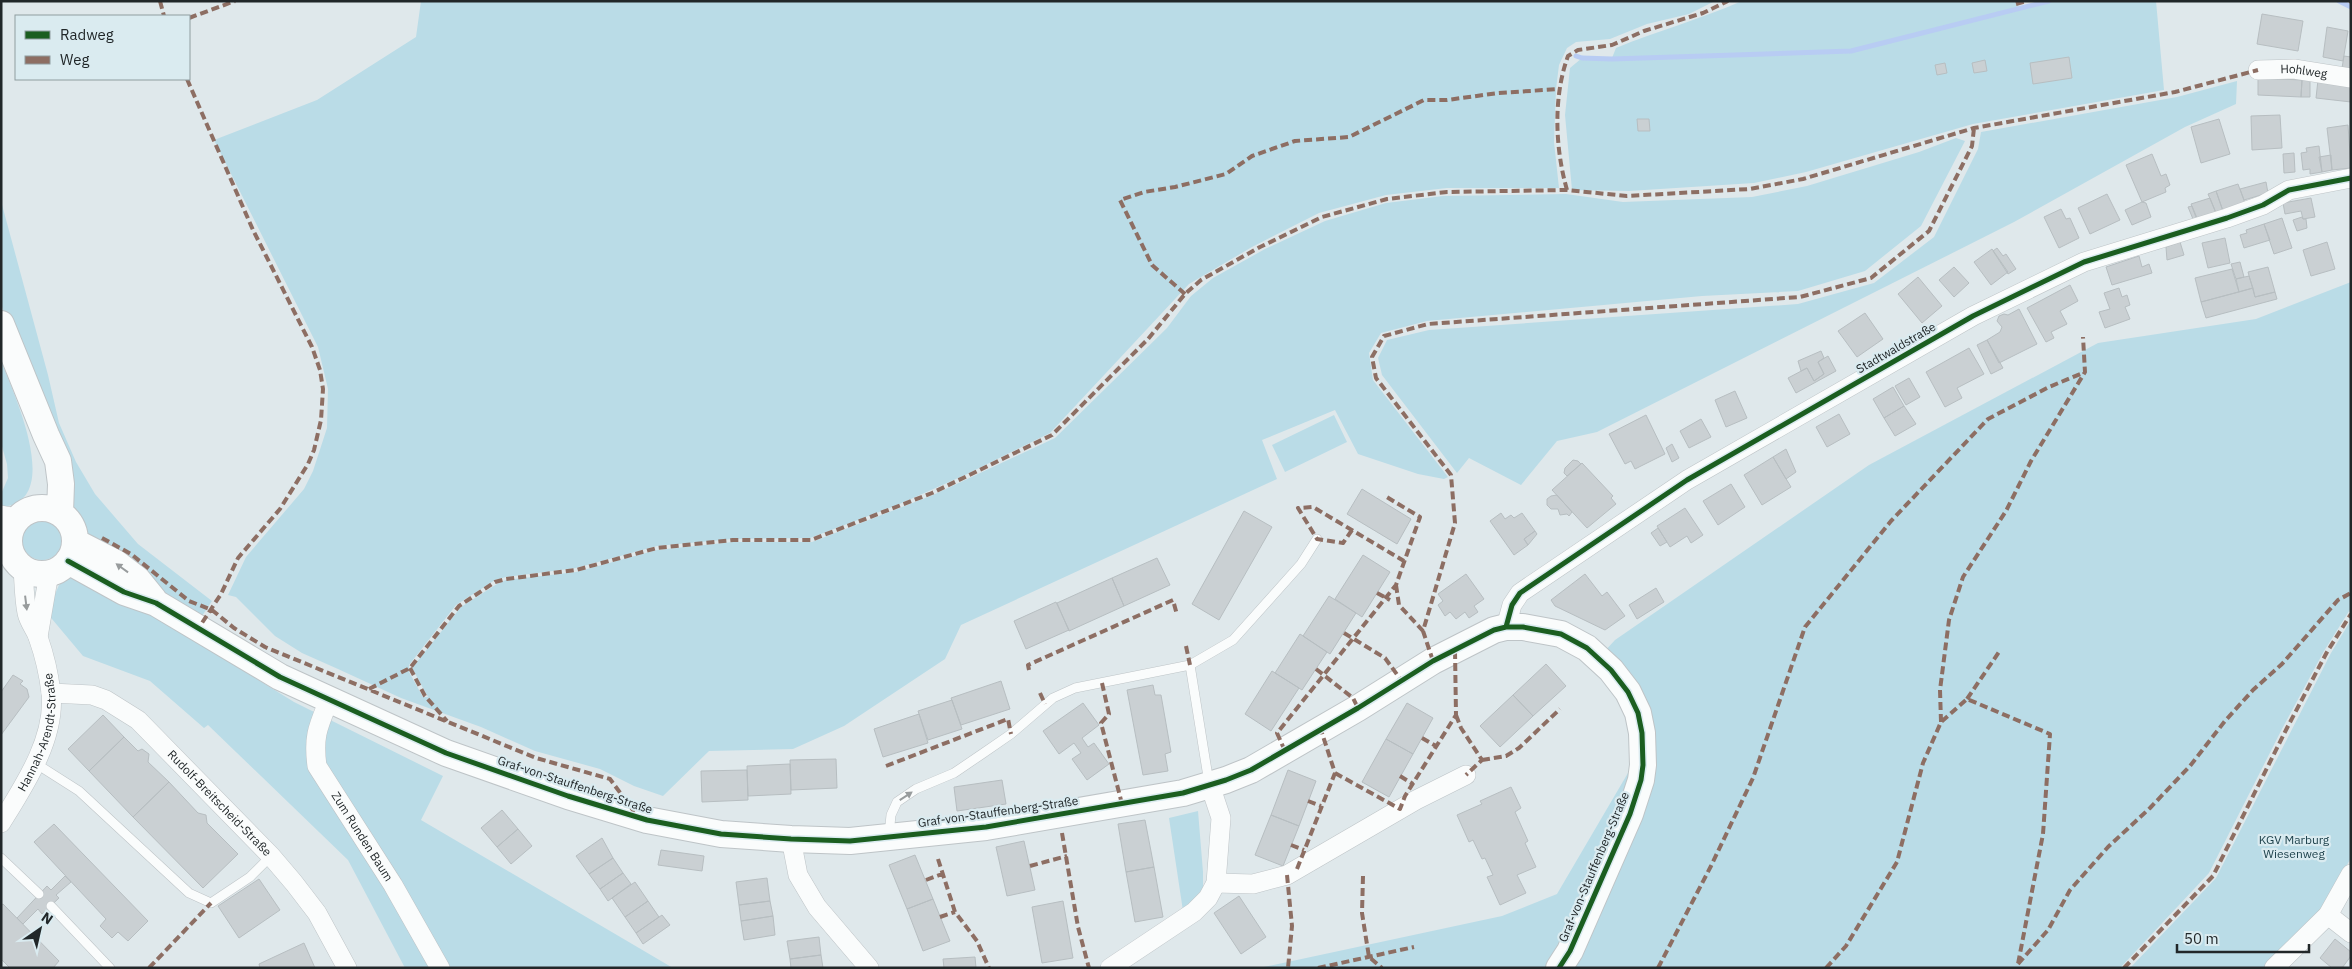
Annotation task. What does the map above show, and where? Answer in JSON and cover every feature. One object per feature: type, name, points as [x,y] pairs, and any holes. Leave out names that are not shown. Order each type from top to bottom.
[{"type":"street","name":"Hohlweg","points":[[2258,70],[2294,69],[2351,78]]},
{"type":"street","name":"Stadtwaldstraße","points":[[1506,627],[1512,605],[1520,593],[1686,480],[1973,316],[2084,262],[2227,218],[2263,205],[2289,190],[2351,178]]},
{"type":"street","points":[[1,324],[58,461],[62,484],[21,522],[15,560],[23,567]]},
{"type":"street","points":[[21,522],[72,526],[64,559]]},
{"type":"street","name":"Graf-von-Stauffenberg-Straße","points":[[23,567],[35,573],[64,559],[124,592],[156,603],[268,670],[446,753],[568,796],[647,820],[721,834],[791,839],[850,841],[986,827],[1175,795],[1251,770],[1358,708],[1433,661],[1480,636],[1506,627],[1536,628],[1561,634],[1586,648],[1611,670],[1628,692],[1638,714],[1642,733],[1642,772],[1630,814],[1570,951],[1559,968]]},
{"type":"street","name":"Hannah-Arendt-Straße","points":[[38,637],[64,559]]},
{"type":"street","name":"Hannah-Arendt-Straße","points":[[1,823],[35,762],[47,731],[51,709],[51,693],[38,637],[27,615],[23,567]]},
{"type":"street","name":"Rudolf-Breitscheid-Straße","points":[[51,693],[92,695],[106,700],[138,720],[271,856],[318,913],[348,968]]},
{"type":"street","name":"Zum Runden Baum","points":[[329,700],[316,732],[314,746],[317,766],[394,885],[440,968]]},
{"type":"street","points":[[1216,883],[1254,884],[1286,875],[1416,800],[1466,775]]},
{"type":"street","points":[[1110,968],[1194,912],[1208,898],[1216,883],[1221,818],[1210,785]]},
{"type":"street","points":[[791,839],[798,875],[813,899],[869,968]]},
{"type":"street","points":[[2274,968],[2328,915],[2351,874]]},
{"type":"street","points":[[2328,915],[2351,933]]},
{"type":"lane","points":[[888,838],[891,815],[897,802],[916,789],[954,773],[1010,734],[1053,698],[1075,688],[1190,665],[1233,640],[1301,564],[1318,539]]},
{"type":"lane","points":[[1190,665],[1210,785]]},
{"type":"lane","points":[[35,762],[79,791],[189,893],[211,904],[250,877],[271,856]]},
{"type":"lane","points":[[1,858],[39,894]]},
{"type":"lane","points":[[51,906],[110,968]]},
{"type":"green space","points":[[421,1],[1715,1],[1689,14],[1647,24],[1610,39],[1576,42],[1567,48],[1559,65],[1556,89],[1554,142],[1559,188],[1447,188],[1386,195],[1319,213],[1252,247],[1189,284],[1050,433],[965,475],[895,506],[810,538],[732,539],[657,546],[576,568],[495,580],[456,605],[409,665],[409,672],[423,697],[428,697],[412,668],[461,607],[506,580],[576,572],[657,550],[733,542],[812,542],[933,495],[1055,438],[1167,328],[1191,296],[1213,278],[1265,249],[1325,221],[1386,203],[1443,196],[1566,194],[1623,202],[1752,197],[1807,186],[1919,152],[1956,138],[1965,141],[1921,226],[1865,271],[1798,291],[1702,296],[1427,321],[1381,333],[1369,353],[1373,380],[1448,477],[1444,479],[1418,474],[1358,454],[1335,410],[1262,440],[1277,479],[961,625],[945,659],[844,726],[793,749],[709,751],[663,796],[634,786],[600,769],[535,751],[481,727],[401,698],[302,653],[275,636],[236,597],[228,595],[246,557],[304,489],[313,471],[327,428],[328,389],[318,347],[214,140],[317,100],[416,37]]},
{"type":"green space","points":[[1742,1],[2015,1],[2019,9],[2049,1],[2156,1],[2164,90],[1973,124],[1806,172],[1754,183],[1629,191],[1572,190],[1565,115],[1570,68],[1582,58],[1612,58],[1616,48]]},
{"type":"green space","points":[[2237,81],[2236,104],[2185,127],[2014,222],[1597,432],[1557,441],[1521,485],[1469,458],[1457,473],[1382,375],[1378,358],[1387,340],[1429,330],[1798,304],[1874,283],[1934,237],[1978,149],[1981,132],[2177,97]]},
{"type":"green space","points":[[1,201],[59,423],[76,462],[95,494],[138,544],[212,601],[198,622],[84,537],[71,507],[1,304]]},
{"type":"green space","points":[[2351,282],[2351,608],[2324,651],[2283,727],[2209,873],[2120,968],[1259,968],[1502,916],[1557,894],[1635,761],[1624,706],[1592,665],[1615,640],[1869,465],[2098,343],[2256,319]]},
{"type":"green space","points":[[1,361],[24,421],[33,468],[30,487],[20,501],[1,507],[1,494],[8,478],[7,464],[1,443]]},
{"type":"green space","points":[[1334,415],[1347,442],[1285,472],[1272,445]]},
{"type":"green space","points":[[42,520],[56,526],[62,540],[56,554],[42,560],[28,554],[22,540],[28,526]]},
{"type":"green space","points":[[74,572],[88,574],[294,702],[443,776],[421,820],[673,968],[405,968],[348,860],[208,725],[204,728],[150,681],[83,656],[47,613],[59,585]]},
{"type":"green space","name":"KGV Marburg Wiesenweg","points":[[2351,620],[2351,858],[2320,911],[2264,968],[2130,968],[2216,878],[2331,653]]},
{"type":"green space","points":[[1198,811],[1203,893],[1183,911],[1169,818]]},
{"type":"building","points":[[2262,14],[2303,21],[2298,51],[2257,44]]},
{"type":"building","points":[[2327,27],[2348,31],[2343,61],[2323,57]]},
{"type":"building","points":[[2344,56],[2351,57],[2351,69],[2342,68]]},
{"type":"building","points":[[2069,57],[2072,78],[2033,84],[2030,63]]},
{"type":"building","points":[[1985,60],[1987,71],[1974,73],[1972,63]]},
{"type":"building","points":[[1945,63],[1947,73],[1937,75],[1935,65]]},
{"type":"building","points":[[2258,78],[2302,80],[2301,97],[2258,95]]},
{"type":"building","points":[[2302,80],[2310,80],[2310,97],[2301,97]]},
{"type":"building","points":[[2318,80],[2351,85],[2351,102],[2316,98]]},
{"type":"building","points":[[2280,115],[2282,148],[2252,150],[2251,116]]},
{"type":"building","points":[[1637,119],[1649,119],[1650,131],[1638,131]]},
{"type":"building","points":[[2219,119],[2230,154],[2201,163],[2191,127]]},
{"type":"building","points":[[2348,125],[2351,168],[2332,170],[2327,128]]},
{"type":"building","points":[[2319,146],[2322,172],[2310,174],[2310,169],[2303,170],[2301,153],[2307,152],[2306,148]]},
{"type":"building","points":[[2294,153],[2295,172],[2284,173],[2283,154]]},
{"type":"building","points":[[2152,154],[2161,176],[2166,174],[2170,185],[2165,188],[2166,192],[2142,202],[2126,165]]},
{"type":"building","points":[[2331,155],[2332,170],[2322,172],[2319,157]]},
{"type":"building","points":[[2266,182],[2268,193],[2244,200],[2240,189]]},
{"type":"building","points":[[2238,184],[2245,203],[2223,211],[2216,191]]},
{"type":"building","points":[[2216,191],[2223,211],[2216,213],[2208,194]]},
{"type":"building","points":[[2107,194],[2120,220],[2090,234],[2078,208]]},
{"type":"building","points":[[2210,198],[2216,213],[2197,220],[2191,204]]},
{"type":"building","points":[[2311,198],[2315,217],[2303,219],[2301,211],[2285,214],[2283,203]]},
{"type":"building","points":[[2142,202],[2146,203],[2151,217],[2132,225],[2125,210]]},
{"type":"building","points":[[2192,206],[2197,218],[2193,219],[2188,207]]},
{"type":"building","points":[[2061,209],[2066,219],[2070,218],[2079,238],[2059,248],[2044,217]]},
{"type":"building","points":[[2302,217],[2306,219],[2307,228],[2297,231],[2293,220]]},
{"type":"building","points":[[2282,218],[2292,248],[2274,254],[2264,224]]},
{"type":"building","points":[[2264,224],[2270,240],[2244,248],[2240,235],[2247,233],[2246,230]]},
{"type":"building","points":[[2225,238],[2230,263],[2208,268],[2202,243]]},
{"type":"building","points":[[2180,242],[2184,255],[2167,260],[2166,247]]},
{"type":"building","points":[[2327,242],[2335,269],[2311,276],[2303,250]]},
{"type":"building","points":[[1997,248],[2003,256],[2006,254],[2016,269],[2008,274],[1993,251]]},
{"type":"building","points":[[1992,249],[2008,272],[1991,285],[1974,262]]},
{"type":"building","points":[[2139,256],[2142,267],[2149,264],[2152,273],[2112,285],[2106,267]]},
{"type":"building","points":[[2240,262],[2244,277],[2236,279],[2231,264]]},
{"type":"building","points":[[1954,267],[1969,283],[1954,297],[1939,280]]},
{"type":"building","points":[[2268,267],[2275,292],[2255,297],[2248,272]]},
{"type":"building","points":[[2232,269],[2239,292],[2201,302],[2195,278]]},
{"type":"building","points":[[2249,276],[2253,288],[2239,292],[2236,279]]},
{"type":"building","points":[[1918,277],[1942,306],[1922,323],[1898,294]]},
{"type":"building","points":[[2070,285],[2078,301],[2060,311],[2067,324],[2051,332],[2054,338],[2046,342],[2027,308]]},
{"type":"building","points":[[2119,288],[2122,297],[2127,295],[2130,305],[2125,307],[2130,319],[2105,328],[2099,312],[2110,309],[2104,293]]},
{"type":"building","points":[[2253,288],[2255,297],[2275,292],[2277,299],[2206,318],[2201,302]]},
{"type":"building","points":[[2019,309],[2037,344],[1999,363],[1987,340],[2000,332],[2002,327],[1997,321],[1999,316],[2008,315]]},
{"type":"building","points":[[1865,313],[1883,339],[1857,357],[1838,331]]},
{"type":"building","points":[[1987,340],[2003,368],[1991,374],[1977,345]]},
{"type":"building","points":[[1969,348],[1984,374],[1957,388],[1962,398],[1945,407],[1926,372]]},
{"type":"building","points":[[1821,351],[1824,358],[1818,362],[1824,374],[1814,381],[1807,368],[1801,371],[1798,361]]},
{"type":"building","points":[[1828,356],[1836,371],[1796,393],[1788,378],[1807,368],[1814,381],[1824,374],[1818,362]]},
{"type":"building","points":[[1909,378],[1920,397],[1906,405],[1895,386]]},
{"type":"building","points":[[1893,387],[1904,406],[1884,418],[1873,399]]},
{"type":"building","points":[[1735,391],[1747,418],[1726,427],[1715,400]]},
{"type":"building","points":[[1904,406],[1916,424],[1895,436],[1884,418]]},
{"type":"building","points":[[1839,414],[1850,434],[1827,447],[1816,427]]},
{"type":"building","points":[[1646,415],[1665,454],[1635,469],[1631,461],[1625,464],[1609,434]]},
{"type":"building","points":[[1701,419],[1711,437],[1689,448],[1680,431]]},
{"type":"building","points":[[1672,444],[1679,458],[1672,462],[1666,448]]},
{"type":"building","points":[[1786,449],[1796,472],[1786,479],[1773,457]]},
{"type":"building","points":[[1773,457],[1791,487],[1762,505],[1744,475]]},
{"type":"building","points":[[1573,460],[1581,464],[1567,476],[1564,473],[1565,468]]},
{"type":"building","points":[[1582,463],[1613,496],[1611,498],[1616,504],[1587,528],[1552,490]]},
{"type":"building","points":[[1731,484],[1745,507],[1718,525],[1703,501]]},
{"type":"building","points":[[1362,489],[1411,519],[1397,544],[1347,514]]},
{"type":"building","points":[[1557,495],[1572,512],[1569,516],[1567,514],[1560,515],[1558,509],[1551,509],[1547,505],[1547,499]]},
{"type":"building","points":[[1685,508],[1703,535],[1691,543],[1687,536],[1670,547],[1657,526]]},
{"type":"building","points":[[1244,511],[1272,527],[1219,620],[1192,604]]},
{"type":"building","points":[[1501,513],[1505,519],[1511,515],[1514,518],[1522,513],[1535,531],[1524,539],[1528,545],[1514,555],[1490,521]]},
{"type":"building","points":[[1658,528],[1667,542],[1660,546],[1651,533]]},
{"type":"building","points":[[1535,531],[1537,534],[1528,545],[1524,539]]},
{"type":"building","points":[[1363,555],[1390,572],[1362,617],[1335,599]]},
{"type":"building","points":[[1157,558],[1170,585],[1124,606],[1112,578]]},
{"type":"building","points":[[1466,574],[1484,599],[1474,606],[1478,612],[1469,618],[1465,612],[1456,619],[1450,612],[1445,616],[1438,605],[1443,601],[1438,594]]},
{"type":"building","points":[[1585,574],[1602,596],[1607,592],[1625,616],[1605,630],[1555,606],[1551,600]]},
{"type":"building","points":[[1112,578],[1124,606],[1069,631],[1057,603]]},
{"type":"building","points":[[1656,588],[1664,602],[1637,619],[1629,605]]},
{"type":"building","points":[[1329,596],[1356,613],[1330,654],[1303,636]]},
{"type":"building","points":[[1056,602],[1069,630],[1026,649],[1014,621]]},
{"type":"building","points":[[1300,634],[1327,652],[1302,690],[1275,673]]},
{"type":"building","points":[[1546,664],[1566,686],[1533,716],[1513,695]]},
{"type":"building","points":[[1272,671],[1299,688],[1271,731],[1245,714]]},
{"type":"building","points":[[13,675],[23,681],[20,684],[27,689],[29,697],[1,735],[1,692]]},
{"type":"building","points":[[1001,681],[1010,709],[961,725],[951,698]]},
{"type":"building","points":[[1153,685],[1155,695],[1161,695],[1171,752],[1165,754],[1168,771],[1143,775],[1127,690]]},
{"type":"building","points":[[1513,695],[1533,716],[1500,747],[1480,726]]},
{"type":"building","points":[[952,700],[962,729],[928,740],[918,711]]},
{"type":"building","points":[[1083,703],[1099,725],[1082,738],[1088,747],[1094,743],[1109,764],[1087,780],[1072,759],[1081,753],[1074,743],[1059,754],[1043,731]]},
{"type":"building","points":[[1407,703],[1433,718],[1413,754],[1386,739]]},
{"type":"building","points":[[919,714],[928,743],[883,757],[874,729]]},
{"type":"building","points":[[103,715],[124,737],[89,771],[68,749]]},
{"type":"building","points":[[124,737],[138,751],[142,749],[149,754],[148,762],[169,782],[133,817],[89,771]]},
{"type":"building","points":[[1386,739],[1413,754],[1389,797],[1362,782]]},
{"type":"building","points":[[836,759],[837,788],[791,790],[790,760]]},
{"type":"building","points":[[790,764],[791,794],[748,796],[747,766]]},
{"type":"building","points":[[747,770],[748,800],[702,802],[701,771]]},
{"type":"building","points":[[1288,770],[1316,781],[1299,826],[1271,815]]},
{"type":"building","points":[[1002,780],[1006,804],[957,811],[954,787]]},
{"type":"building","points":[[169,782],[198,813],[206,815],[207,823],[238,854],[203,888],[133,817]]},
{"type":"building","points":[[1511,787],[1521,808],[1515,812],[1528,841],[1525,843],[1536,867],[1517,875],[1526,893],[1500,905],[1487,877],[1493,875],[1485,858],[1482,859],[1473,840],[1469,842],[1457,815],[1482,804],[1480,801]]},
{"type":"building","points":[[502,810],[518,829],[497,847],[481,828]]},
{"type":"building","points":[[1271,815],[1299,826],[1283,866],[1255,855]]},
{"type":"building","points":[[1145,820],[1154,867],[1126,872],[1118,824]]},
{"type":"building","points":[[54,824],[148,921],[128,941],[118,932],[112,938],[100,926],[106,919],[34,842]]},
{"type":"building","points":[[518,829],[532,846],[511,864],[497,847]]},
{"type":"building","points":[[602,838],[613,858],[589,874],[576,856]]},
{"type":"building","points":[[1024,841],[1035,890],[1007,896],[996,847]]},
{"type":"building","points":[[661,850],[704,856],[702,871],[658,865]]},
{"type":"building","points":[[915,855],[933,899],[907,909],[889,865]]},
{"type":"building","points":[[613,858],[623,873],[600,889],[589,874]]},
{"type":"building","points":[[1154,867],[1163,917],[1135,922],[1126,872]]},
{"type":"building","points":[[623,873],[631,884],[608,901],[600,889]]},
{"type":"building","points":[[65,876],[71,882],[56,895],[59,898],[42,914],[38,909],[23,924],[17,918],[47,886],[51,890]]},
{"type":"building","points":[[767,878],[770,901],[739,905],[736,882]]},
{"type":"building","points":[[259,879],[280,910],[239,938],[218,906]]},
{"type":"building","points":[[635,882],[648,901],[625,917],[612,898]]},
{"type":"building","points":[[1239,896],[1266,937],[1241,954],[1214,913]]},
{"type":"building","points":[[933,899],[950,941],[923,951],[907,909]]},
{"type":"building","points":[[648,901],[659,917],[636,933],[625,917]]},
{"type":"building","points":[[770,901],[773,916],[741,921],[739,905]]},
{"type":"building","points":[[1063,901],[1073,958],[1042,963],[1032,907]]},
{"type":"building","points":[[3,904],[59,961],[53,968],[10,968],[1,959],[1,905]]},
{"type":"building","points":[[662,915],[670,925],[643,944],[636,933]]},
{"type":"building","points":[[773,916],[775,935],[744,940],[741,921]]},
{"type":"building","points":[[819,937],[821,955],[790,959],[787,941]]},
{"type":"building","points":[[2335,939],[2351,952],[2351,956],[2342,968],[2332,968],[2320,958]]},
{"type":"building","points":[[304,943],[315,968],[260,968],[259,964]]},
{"type":"building","points":[[821,955],[823,968],[791,968],[790,959]]},
{"type":"building","points":[[975,957],[976,968],[944,968],[943,959]]},
{"type":"waterway","points":[[1576,56],[1612,59],[1851,51],[2049,1]]},
{"type":"waterway","points":[[2339,1],[2351,7]]},
{"type":"marked path","points":[[160,1],[164,15]]},
{"type":"marked path","points":[[190,18],[235,1]]},
{"type":"marked path","points":[[1567,190],[1560,157],[1557,123],[1560,88],[1568,56],[1578,50],[1612,45],[1644,31],[1703,13],[1728,1]]},
{"type":"marked path","points":[[2016,4],[2027,1]]},
{"type":"marked path","points":[[369,689],[410,668],[459,606],[495,582],[576,570],[657,548],[733,540],[811,540],[932,493],[1052,435],[1148,339],[1185,294],[1201,280],[1260,247],[1322,217],[1387,199],[1447,192],[1567,190],[1627,196],[1750,189],[1803,179],[1974,128],[2175,92],[2258,70]]},
{"type":"marked path","points":[[187,80],[253,230],[312,347],[320,370],[323,389],[321,420],[314,450],[308,464],[280,509],[238,558],[221,594],[198,629]]},
{"type":"marked path","points":[[1185,294],[1152,265],[1120,200],[1144,192],[1175,187],[1226,174],[1252,156],[1295,141],[1349,137],[1424,100],[1447,100],[1498,93],[1560,89]]},
{"type":"marked path","points":[[1433,661],[1423,631],[1455,523],[1451,475],[1376,378],[1372,357],[1384,336],[1428,324],[1800,297],[1871,278],[1929,231],[1972,146],[1974,128]]},
{"type":"marked path","points":[[1941,722],[1940,690],[1949,620],[1963,577],[2006,511],[2031,461],[2085,372],[2083,337]]},
{"type":"marked path","points":[[1658,968],[1711,866],[1753,778],[1805,627],[1891,521],[1988,419],[2049,387],[2085,372]]},
{"type":"marked path","points":[[1285,751],[1277,733],[1396,585],[1420,517],[1385,496]]},
{"type":"marked path","points":[[1352,530],[1343,543],[1317,539],[1298,508],[1313,507],[1404,561]]},
{"type":"marked path","points":[[102,538],[131,554],[189,601],[212,610],[234,628],[265,647],[536,758],[610,779],[638,817]]},
{"type":"marked path","points":[[1396,585],[1399,605],[1423,631]]},
{"type":"marked path","points":[[1377,593],[1390,600]]},
{"type":"marked path","points":[[2018,964],[2048,930],[2070,890],[2108,847],[2150,808],[2190,766],[2225,721],[2253,690],[2282,664],[2338,600],[2351,593]]},
{"type":"marked path","points":[[1029,670],[1028,665],[1173,600],[1177,615]]},
{"type":"marked path","points":[[2124,968],[2213,876],[2327,652],[2351,614]]},
{"type":"marked path","points":[[1344,633],[1385,658],[1401,680]]},
{"type":"marked path","points":[[1186,646],[1190,665]]},
{"type":"marked path","points":[[1335,773],[1400,809],[1405,796],[1456,715],[1455,650]]},
{"type":"marked path","points":[[1967,699],[1999,652]]},
{"type":"marked path","points":[[410,668],[425,696],[447,721]]},
{"type":"marked path","points":[[1316,669],[1353,698],[1358,708]]},
{"type":"marked path","points":[[1102,683],[1109,714],[1101,723],[1122,804]]},
{"type":"marked path","points":[[1040,693],[1045,704]]},
{"type":"marked path","points":[[1826,968],[1846,946],[1897,862],[1923,763],[1941,722],[1967,699],[2050,734],[2043,834],[2018,964]]},
{"type":"marked path","points":[[1482,760],[1506,756],[1519,748],[1560,709]]},
{"type":"marked path","points":[[1456,715],[1461,728],[1482,760],[1466,775]]},
{"type":"marked path","points":[[886,766],[1008,719],[1011,734]]},
{"type":"marked path","points":[[1297,869],[1335,773],[1321,730]]},
{"type":"marked path","points":[[1422,738],[1436,746]]},
{"type":"marked path","points":[[1400,776],[1413,784]]},
{"type":"marked path","points":[[1308,801],[1321,806]]},
{"type":"marked path","points":[[1062,833],[1078,927],[1089,968]]},
{"type":"marked path","points":[[1291,845],[1304,850]]},
{"type":"marked path","points":[[1030,866],[1067,856]]},
{"type":"marked path","points":[[938,859],[955,912],[977,941],[989,968]]},
{"type":"marked path","points":[[926,880],[942,874]]},
{"type":"marked path","points":[[1287,875],[1292,926],[1288,968]]},
{"type":"marked path","points":[[1363,876],[1362,913],[1369,957],[1382,968]]},
{"type":"marked path","points":[[149,968],[211,903]]},
{"type":"marked path","points":[[940,917],[955,912]]},
{"type":"marked path","points":[[1318,968],[1414,947]]},
{"type":"cycle path","points":[[1506,627],[1512,605],[1520,593],[1687,480],[1973,316],[2084,262],[2227,218],[2263,205],[2289,190],[2351,178]]},
{"type":"cycle path","points":[[68,561],[124,592],[156,603],[280,677],[446,753],[568,796],[647,820],[721,834],[791,839],[850,841],[986,827],[1183,793],[1251,770],[1358,708],[1433,661],[1494,630],[1506,627],[1523,627],[1561,634],[1587,648],[1611,670],[1628,692],[1638,713],[1642,733],[1643,765],[1641,780],[1630,814],[1570,951],[1559,968]]}]
